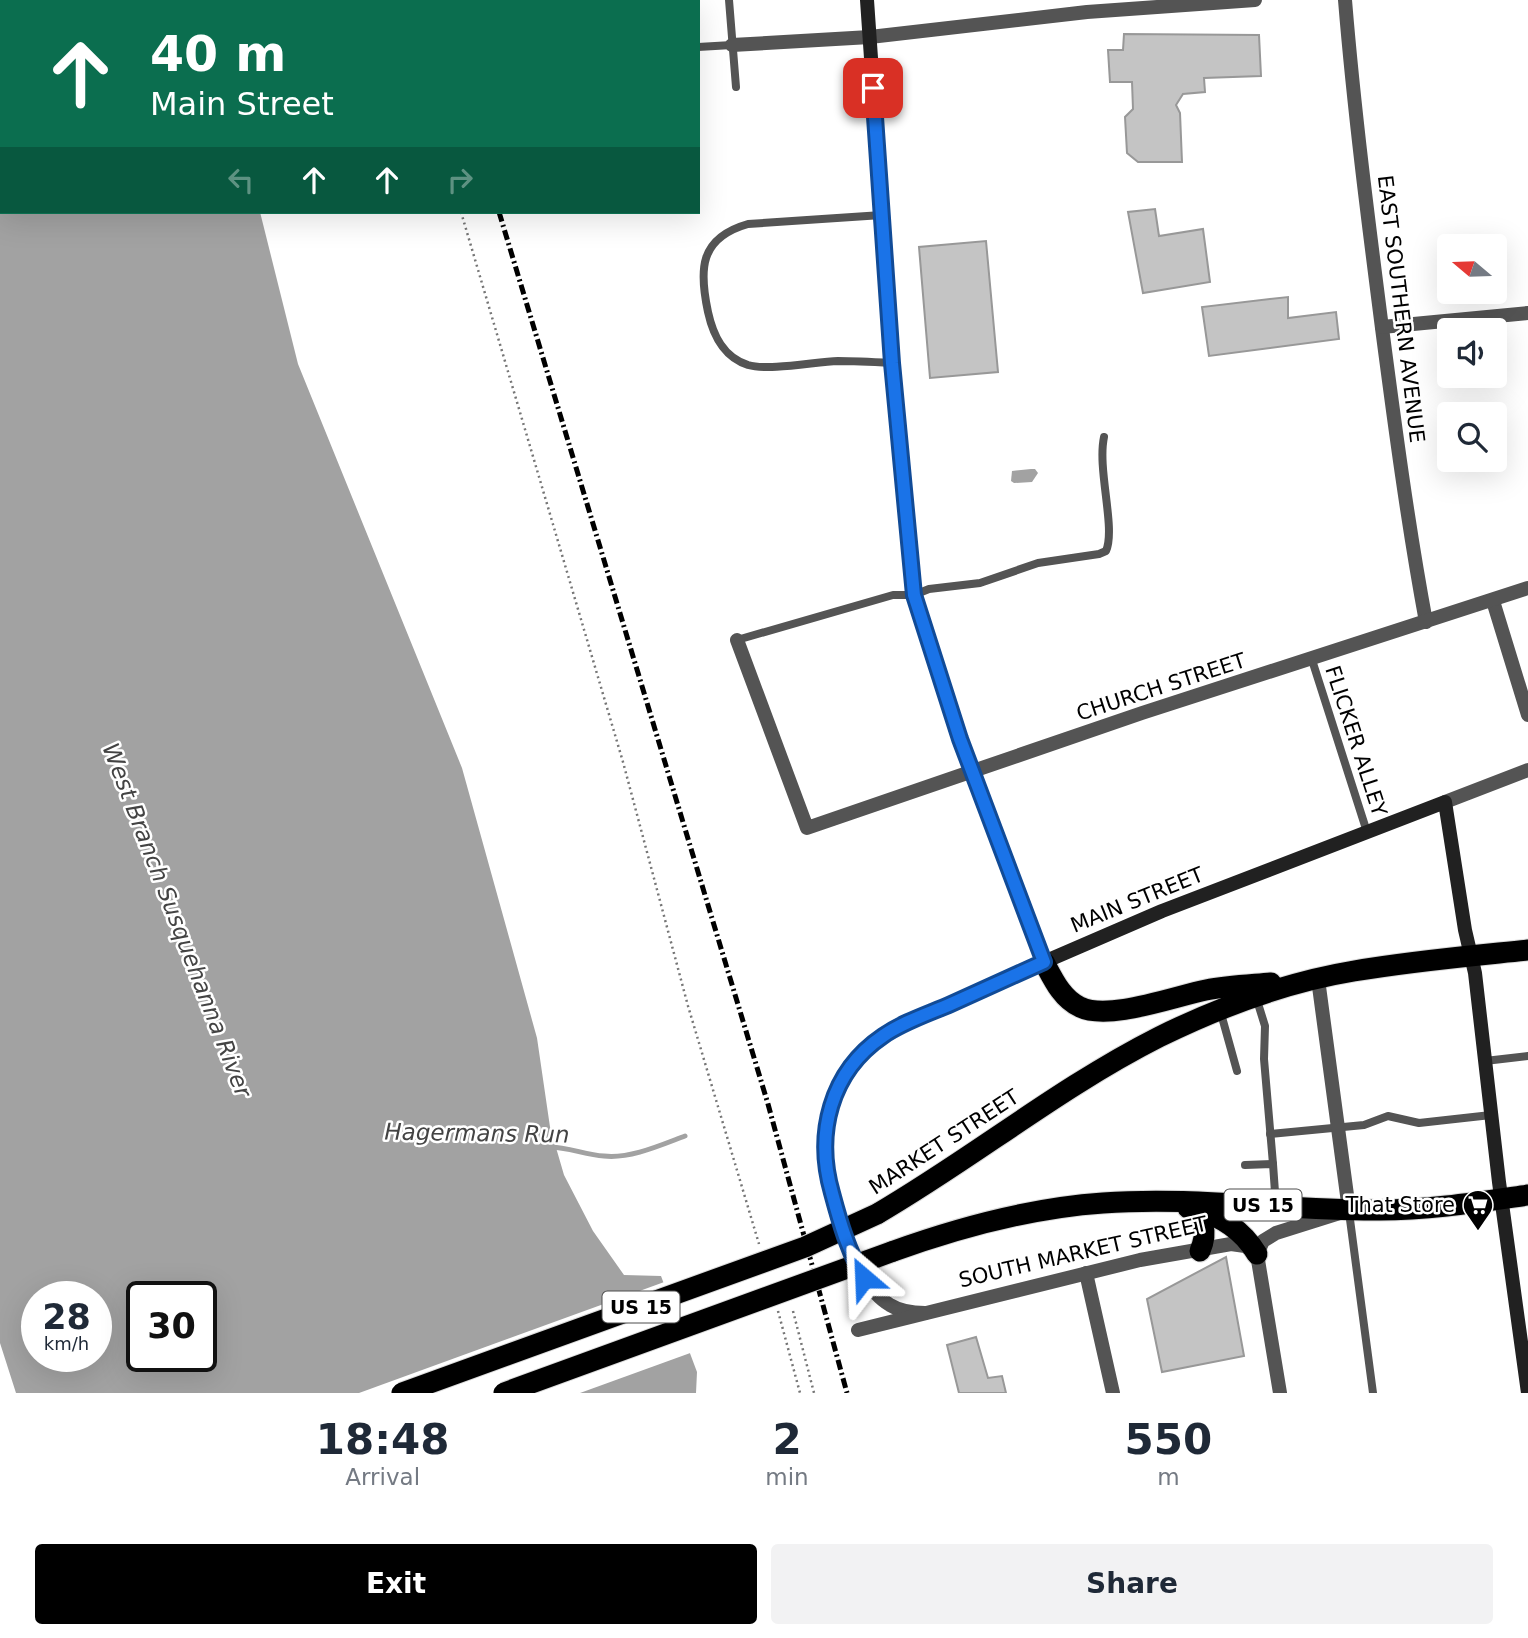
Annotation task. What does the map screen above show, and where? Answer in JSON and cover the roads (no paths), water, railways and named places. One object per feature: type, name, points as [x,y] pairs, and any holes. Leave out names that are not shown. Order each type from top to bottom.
[{"type":"highway","name":"US 15","points":[[1470,956],[1528,950]]},
{"type":"highway","name":"MARKET STREET","points":[[402,1393],[805,1247],[877,1214],[1102,1069],[1161,1037],[1220,1010],[1256,996],[1352,971],[1470,956]]},
{"type":"highway","points":[[1044,962],[1065,996],[1079,1007],[1096,1012],[1116,1011],[1225,987],[1318,979]]},
{"type":"highway","name":"US 15","points":[[504,1393],[891,1252],[967,1227],[1035,1212],[1103,1203],[1177,1201],[1349,1210],[1406,1209],[1528,1195]]},
{"type":"highway","points":[[1177,1201],[1199,1217],[1204,1225],[1204,1241],[1200,1251]]},
{"type":"highway","points":[[1177,1201],[1225,1221],[1243,1235],[1257,1254]]},
{"type":"street","points":[[867,0],[892,363],[914,595],[960,739],[1044,962]]},
{"type":"street","points":[[732,45],[870,37],[1087,12],[1255,0]]},
{"type":"street","name":"EAST SOUTHERN AVENUE","points":[[1345,0],[1360,154],[1382,327],[1408,524],[1426,622]]},
{"type":"street","points":[[1382,327],[1528,313]]},
{"type":"street","name":"CHURCH STREET","points":[[737,640],[807,828],[1142,713],[1528,588]]},
{"type":"street","points":[[1493,601],[1528,715]]},
{"type":"street","name":"MAIN STREET","points":[[829,1182],[824,1152],[829,1112],[844,1076],[861,1054],[894,1029],[1162,911],[1528,770]]},
{"type":"street","points":[[1445,802],[1475,973],[1528,1393]]},
{"type":"street","points":[[1280,1393],[1257,1254],[1263,1241],[1276,1233],[1349,1210],[1318,979]]},
{"type":"street","name":"SOUTH MARKET STREET","points":[[829,1182],[845,1236],[864,1278],[882,1300],[891,1306],[925,1313]]},
{"type":"street","name":"SOUTH MARKET STREET","points":[[858,1330],[1140,1260],[1239,1244],[1251,1248],[1257,1254]]},
{"type":"street","points":[[1086,1273],[1113,1393]]},
{"type":"lane","points":[[729,0],[736,87]]},
{"type":"lane","points":[[700,47],[732,45]]},
{"type":"lane","points":[[882,215],[748,224],[738,227],[727,232],[715,243],[705,261],[702,276],[714,334],[722,347],[747,365],[840,361],[892,363]]},
{"type":"lane","points":[[737,640],[893,595],[914,595],[929,589],[980,583],[1038,563],[1106,551],[1109,536],[1102,474],[1101,448],[1104,437]]},
{"type":"lane","name":"FLICKER ALLEY","points":[[1312,660],[1367,832]]},
{"type":"lane","points":[[1256,996],[1265,1026],[1264,1059],[1276,1206]]},
{"type":"lane","points":[[1220,1010],[1237,1071]]},
{"type":"lane","points":[[1485,1060],[1528,1056]]},
{"type":"lane","points":[[1270,1134],[1364,1125],[1388,1116],[1419,1123],[1491,1115]]},
{"type":"lane","points":[[1245,1165],[1273,1164]]},
{"type":"lane","points":[[1349,1210],[1373,1393]]},
{"type":"water","name":"West Branch Susquehanna River","points":[[0,214],[260,214],[298,364],[462,768],[537,1038],[550,1127],[564,1175],[593,1231],[624,1275],[661,1276],[697,1372],[696,1393],[16,1393],[0,1343]]},
{"type":"water","points":[[1035,469],[1038,473],[1032,482],[1011,481],[1012,471]]},
{"type":"waterway","name":"Hagermans Run","points":[[549,1147],[614,1156],[645,1150],[685,1136]]},
{"type":"railway","points":[[500,214],[768,1104],[847,1393]]},
{"type":"place","name":"That Store","points":[[1478,1232]]}]
